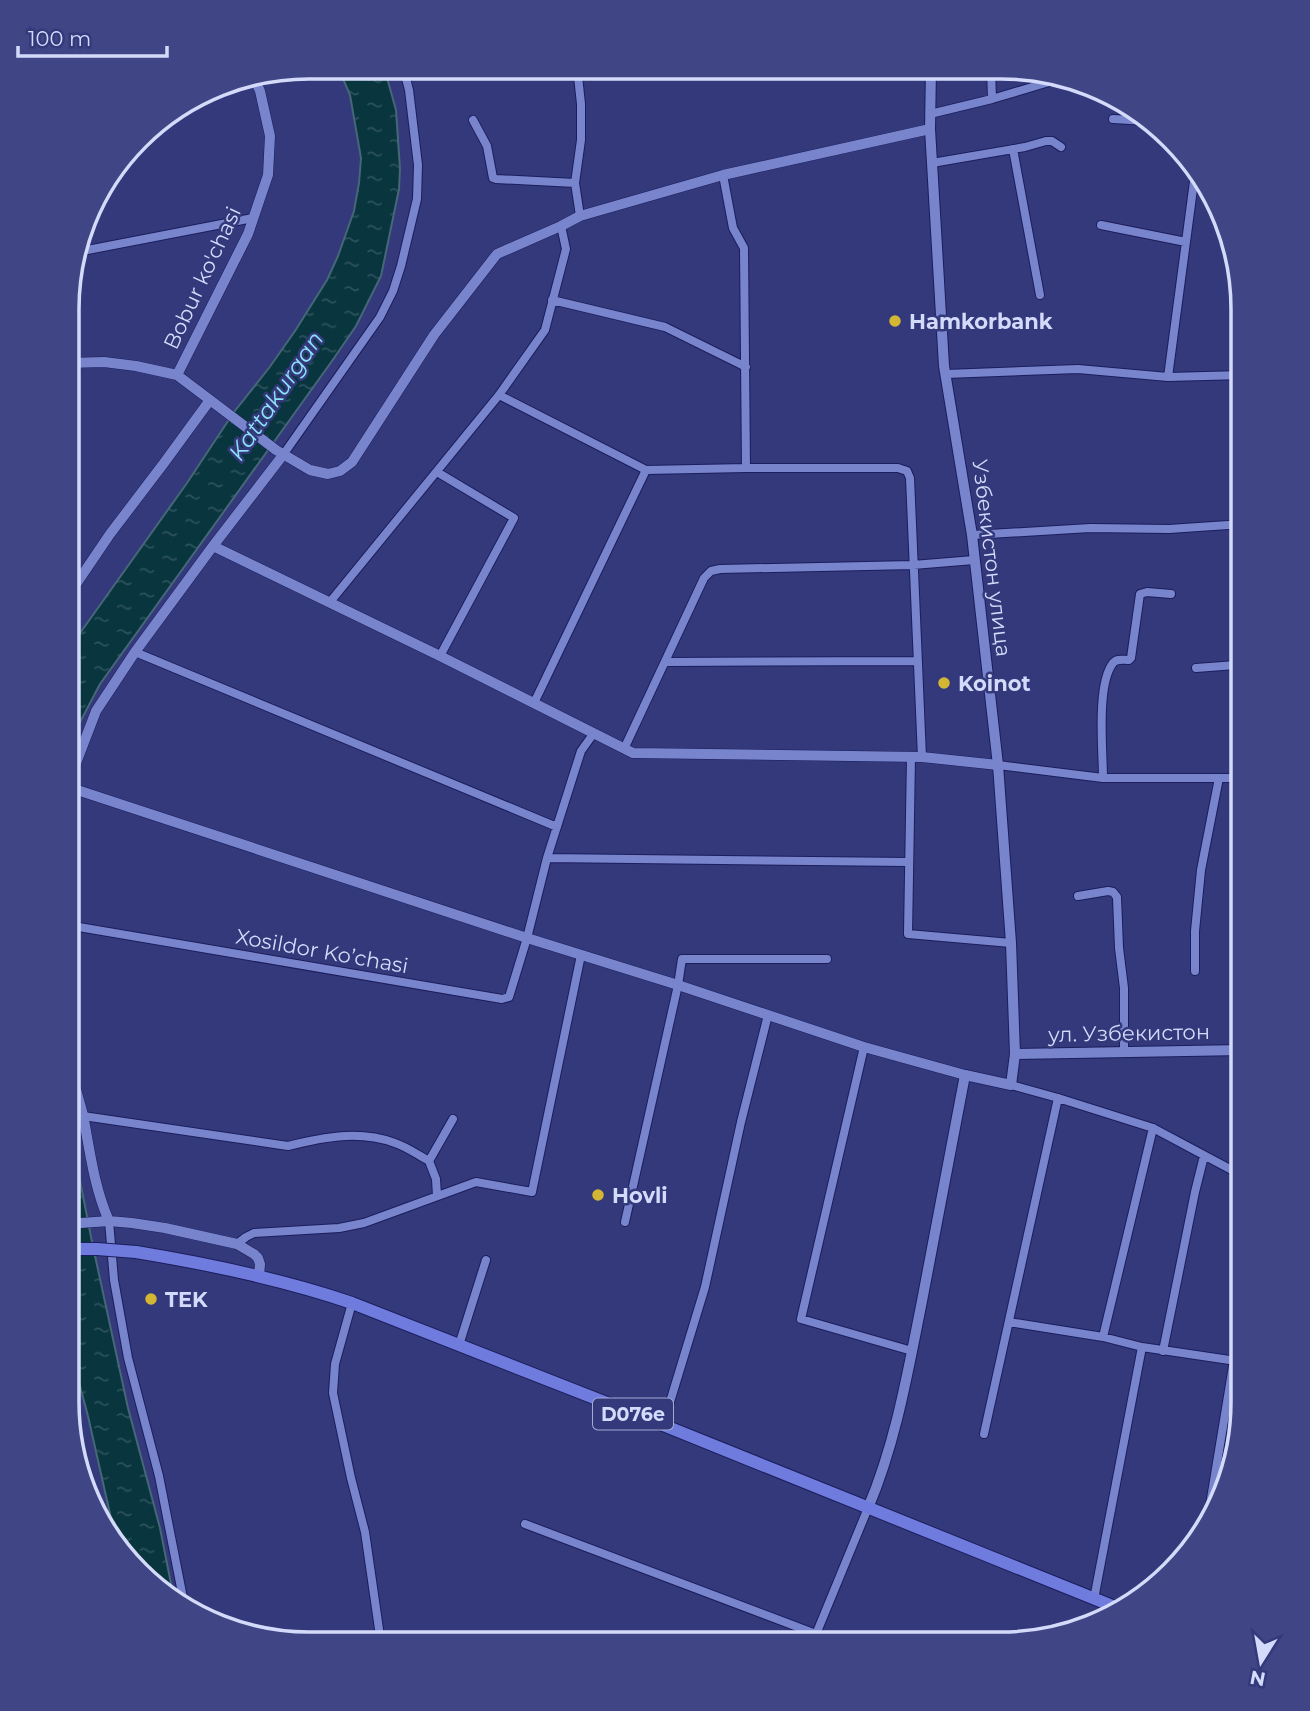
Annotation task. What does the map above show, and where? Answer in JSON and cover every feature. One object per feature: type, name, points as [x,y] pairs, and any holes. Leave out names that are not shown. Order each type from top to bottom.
[{"type":"main road","name":"Узбекистон улица","points":[[931,79],[930,129],[946,374],[972,535],[998,765],[1011,943],[1015,1054],[1011,1086]]},
{"type":"main road","name":"ул. Узбекистон","points":[[1015,1054],[1231,1049]]},
{"type":"main road","points":[[868,1508],[882,1477],[898,1419],[965,1075],[1011,1086]]},
{"type":"main road","name":"D076e","points":[[79,1249],[136,1252],[259,1276],[352,1303],[1109,1605]]},
{"type":"street","points":[[79,756],[96,711],[135,652],[380,317],[393,291],[417,199],[418,165],[406,79]]},
{"type":"street","points":[[578,79],[581,116],[576,183],[580,216]]},
{"type":"street","points":[[991,79],[992,99]]},
{"type":"street","points":[[930,114],[1044,84]]},
{"type":"street","name":"Bobur ko'chasi","points":[[177,375],[247,234],[268,175],[270,136],[257,85]]},
{"type":"street","points":[[473,120],[487,146],[492,178],[576,183]]},
{"type":"street","points":[[1113,120],[1132,121]]},
{"type":"street","points":[[79,363],[104,362],[136,366],[177,375],[280,452],[310,470],[328,474],[340,471],[352,462],[435,335],[497,254],[580,216],[723,175],[930,129]]},
{"type":"street","points":[[932,163],[1046,141],[1052,141],[1061,147]]},
{"type":"street","points":[[1013,149],[1040,295]]},
{"type":"street","points":[[723,175],[733,228],[744,248],[746,468]]},
{"type":"street","points":[[1168,377],[1194,184]]},
{"type":"street","points":[[87,250],[253,218]]},
{"type":"street","points":[[1101,225],[1186,242]]},
{"type":"street","points":[[330,602],[499,395],[544,330],[566,249],[561,226]]},
{"type":"street","points":[[552,300],[665,327],[746,367]]},
{"type":"street","points":[[946,374],[1079,369],[1168,377],[1231,375]]},
{"type":"street","points":[[499,395],[646,470],[898,468],[907,471],[910,478],[917,661],[917,757],[908,862],[908,934],[1011,943]]},
{"type":"street","points":[[79,580],[209,400]]},
{"type":"street","points":[[534,703],[646,470]]},
{"type":"street","points":[[437,472],[514,518],[440,656]]},
{"type":"street","points":[[972,535],[1090,528],[1169,529],[1231,525]]},
{"type":"street","points":[[213,546],[633,753],[917,757],[1103,778],[1231,778]]},
{"type":"street","points":[[624,749],[704,578],[711,571],[913,565],[974,560]]},
{"type":"street","points":[[1103,778],[1102,698],[1106,679],[1114,662],[1129,660],[1132,654],[1140,594],[1171,594]]},
{"type":"street","points":[[135,652],[557,827]]},
{"type":"street","points":[[664,663],[917,661]]},
{"type":"street","points":[[1196,668],[1231,665]]},
{"type":"street","points":[[527,938],[547,858],[581,751],[594,733]]},
{"type":"street","points":[[1195,971],[1195,931],[1201,870],[1219,778]]},
{"type":"street","points":[[79,789],[527,938],[864,1046],[965,1075]]},
{"type":"street","points":[[547,858],[908,862]]},
{"type":"street","points":[[1078,896],[1108,891],[1117,897],[1124,988],[1124,1052]]},
{"type":"street","name":"Xosildor Ko’chasi","points":[[79,927],[502,999],[509,997],[527,938]]},
{"type":"street","points":[[237,1244],[254,1233],[339,1228],[364,1223],[476,1182],[532,1192],[582,955]]},
{"type":"street","points":[[625,1222],[682,959],[827,959]]},
{"type":"street","points":[[663,1425],[705,1287],[741,1122],[768,1015]]},
{"type":"street","points":[[864,1046],[801,1320],[912,1351]]},
{"type":"street","points":[[1011,1086],[1153,1128],[1231,1170]]},
{"type":"street","points":[[984,1434],[1058,1098]]},
{"type":"street","points":[[79,1101],[89,1155],[103,1206],[128,1358],[159,1476],[183,1594]]},
{"type":"street","points":[[83,1116],[288,1146],[341,1135],[364,1136],[396,1143],[429,1161],[436,1179],[437,1196]]},
{"type":"street","points":[[429,1161],[453,1119]]},
{"type":"street","points":[[1103,1337],[1153,1128]]},
{"type":"street","points":[[1163,1350],[1204,1156]]},
{"type":"street","points":[[79,1223],[104,1221],[165,1228],[237,1244],[258,1258],[259,1276]]},
{"type":"street","points":[[458,1345],[486,1261]]},
{"type":"street","points":[[352,1303],[335,1364],[333,1393],[365,1532],[379,1632]]},
{"type":"street","points":[[1009,1322],[1103,1337],[1142,1347],[1231,1360]]},
{"type":"street","points":[[1094,1599],[1142,1347]]},
{"type":"street","points":[[1214,1489],[1231,1398]]},
{"type":"street","points":[[817,1632],[868,1508]]},
{"type":"street","points":[[525,1524],[811,1632]]},
{"type":"water","name":"Kattakurgan","points":[[343,79],[387,79],[396,110],[399,189],[381,276],[356,326],[100,684],[79,724],[79,635],[234,412],[295,331],[327,280],[338,256],[354,211],[361,158],[350,95]]},
{"type":"water","points":[[79,1175],[128,1408],[160,1528],[172,1587],[146,1565],[126,1542],[111,1518],[79,1383]]},
{"type":"place","name":"Hamkorbank","points":[[895,321]]},
{"type":"place","name":"Koinot","points":[[944,683]]},
{"type":"place","name":"Hovli","points":[[598,1195]]},
{"type":"place","name":"TEK","points":[[151,1299]]}]
